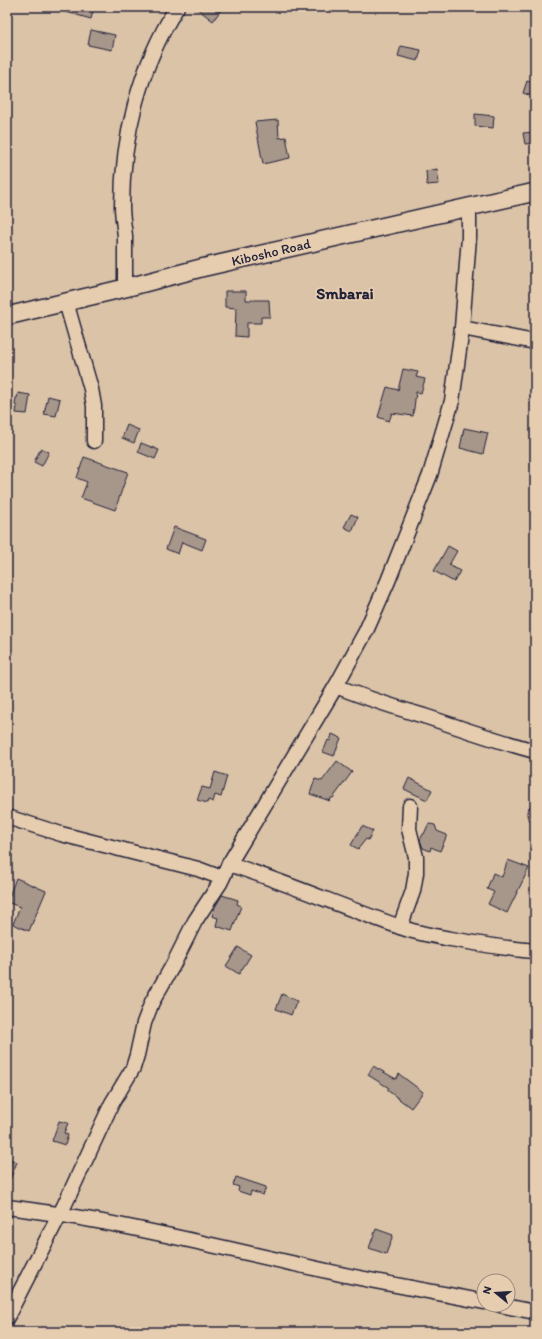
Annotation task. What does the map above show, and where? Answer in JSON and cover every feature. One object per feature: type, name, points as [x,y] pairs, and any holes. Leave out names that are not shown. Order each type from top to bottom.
[{"type":"street","points":[[125,288],[122,207],[126,141],[136,100],[153,52],[177,7]]},
{"type":"street","name":"Kibosho Road","points":[[7,316],[125,288],[208,266],[535,192]]},
{"type":"street","points":[[7,1316],[43,1244],[60,1214],[112,1102],[133,1068],[144,1023],[152,1002],[195,921],[222,878],[228,864],[336,686],[366,631],[388,581],[430,475],[452,401],[462,328],[469,237],[469,207]]},
{"type":"street","points":[[66,302],[91,389],[94,406],[94,441]]},
{"type":"street","points":[[462,328],[535,342]]},
{"type":"street","points":[[336,686],[367,699],[423,716],[489,739],[535,751]]},
{"type":"street","points":[[400,927],[416,874],[416,857],[409,829],[410,806]]},
{"type":"street","points":[[7,817],[61,834],[198,869],[222,878]]},
{"type":"street","points":[[228,864],[268,876],[400,927],[476,944],[535,951]]},
{"type":"street","points":[[7,1207],[60,1214],[149,1231],[379,1282],[476,1300]]},
{"type":"street","points":[[516,1308],[535,1312]]},
{"type":"building","points":[[59,7],[94,7],[91,19],[59,10]]},
{"type":"building","points":[[195,7],[223,7],[213,21]]},
{"type":"building","points":[[91,30],[115,35],[112,50],[88,45]]},
{"type":"building","points":[[401,46],[421,50],[418,61],[398,56]]},
{"type":"building","points":[[527,81],[535,83],[535,97],[523,93]]},
{"type":"building","points":[[475,114],[494,116],[493,128],[475,126]]},
{"type":"building","points":[[278,120],[279,138],[286,137],[290,158],[263,164],[255,122]]},
{"type":"building","points":[[535,132],[535,143],[525,144],[523,133]]},
{"type":"building","points":[[437,169],[439,184],[427,185],[426,171]]},
{"type":"building","points":[[225,291],[246,291],[246,300],[269,300],[270,317],[261,317],[261,323],[247,323],[247,337],[235,336],[236,308],[225,307]]},
{"type":"building","points":[[403,369],[418,372],[416,377],[425,379],[421,393],[416,392],[413,416],[392,413],[389,421],[378,417],[387,387],[398,390]]},
{"type":"building","points":[[18,393],[30,395],[27,414],[16,413],[17,406],[15,405]]},
{"type":"building","points":[[48,396],[60,399],[56,416],[44,414]]},
{"type":"building","points":[[127,425],[139,430],[134,443],[122,438]]},
{"type":"building","points":[[464,428],[488,433],[483,454],[460,448]]},
{"type":"building","points":[[141,443],[159,450],[155,459],[138,452]]},
{"type":"building","points":[[41,448],[49,452],[42,466],[34,462]]},
{"type":"building","points":[[84,457],[128,472],[115,510],[81,498],[87,482],[77,478]]},
{"type":"building","points":[[351,514],[358,517],[352,531],[344,527]]},
{"type":"building","points":[[174,527],[206,539],[202,550],[182,542],[178,554],[166,549]]},
{"type":"building","points":[[448,546],[457,551],[449,565],[460,571],[454,582],[434,571]]},
{"type":"building","points":[[332,734],[341,738],[334,756],[323,752],[328,740],[330,741]]},
{"type":"building","points":[[337,761],[352,772],[333,798],[331,798],[330,801],[310,794],[315,779],[322,781]]},
{"type":"building","points":[[215,772],[227,776],[221,797],[215,795],[213,802],[208,800],[207,803],[197,800],[202,787],[210,789]]},
{"type":"building","points":[[409,778],[432,790],[427,800],[404,789]]},
{"type":"building","points":[[430,824],[435,825],[437,831],[447,835],[440,851],[431,847],[430,851],[423,848],[420,840]]},
{"type":"building","points":[[362,826],[373,831],[368,840],[366,839],[358,849],[351,845]]},
{"type":"building","points":[[508,860],[529,868],[507,913],[488,904],[494,892],[487,889],[493,873],[502,877]]},
{"type":"building","points":[[16,878],[46,891],[29,931],[13,924],[20,907],[7,902]]},
{"type":"building","points":[[222,895],[238,900],[237,904],[241,906],[232,931],[216,926],[218,918],[212,916]]},
{"type":"building","points":[[238,947],[251,955],[239,974],[226,966]]},
{"type":"building","points":[[282,994],[297,1001],[291,1015],[276,1009]]},
{"type":"building","points":[[373,1066],[396,1079],[399,1074],[423,1092],[411,1108],[387,1090],[389,1088],[368,1075]]},
{"type":"building","points":[[59,1121],[68,1123],[64,1133],[68,1135],[65,1145],[52,1141]]},
{"type":"building","points":[[7,1158],[17,1162],[7,1187]]},
{"type":"building","points":[[236,1177],[266,1187],[263,1195],[251,1191],[250,1195],[238,1191],[239,1187],[233,1185]]},
{"type":"building","points":[[376,1229],[393,1235],[386,1254],[369,1248]]},
{"type":"district","name":"Smbarai","points":[[345,293]]}]
